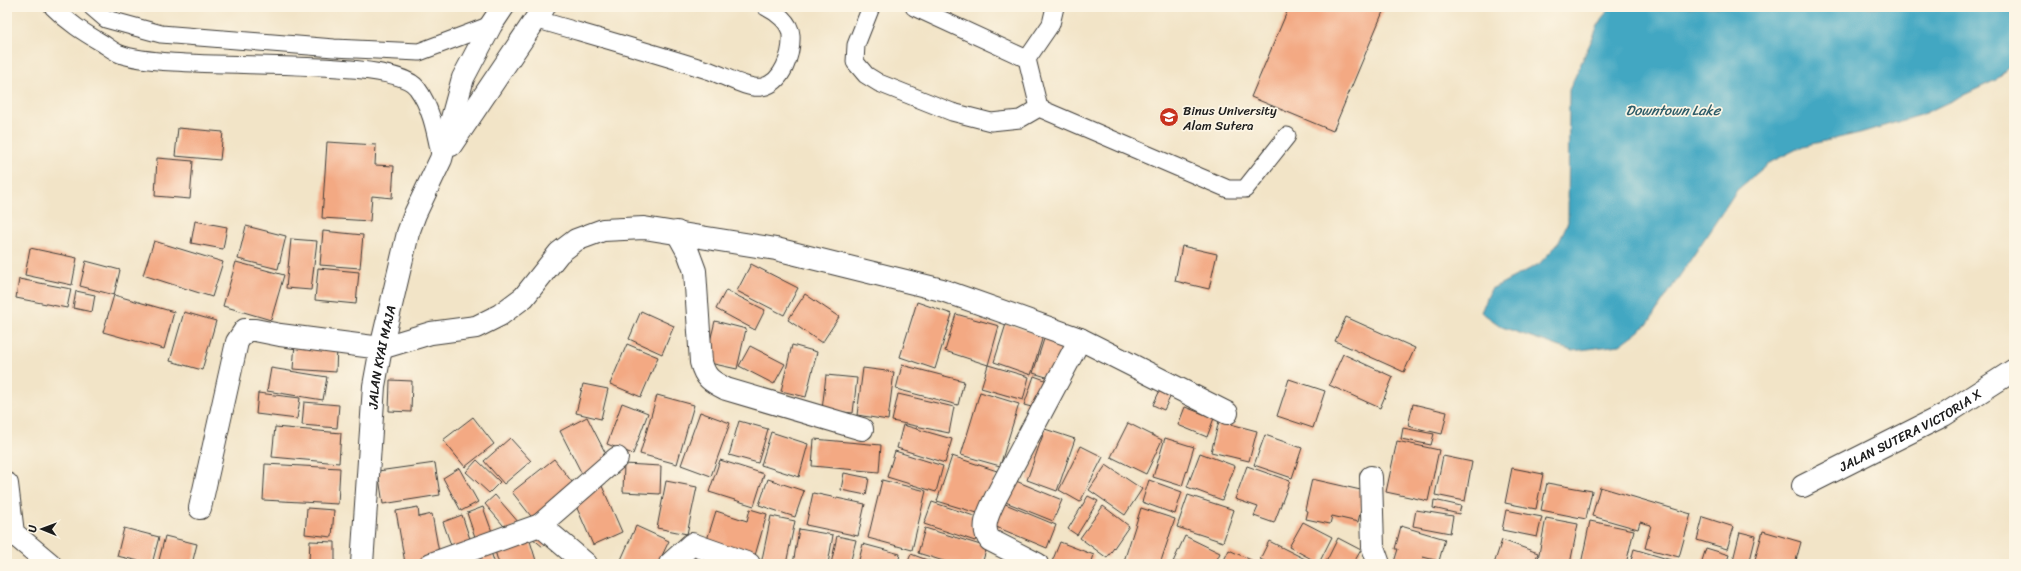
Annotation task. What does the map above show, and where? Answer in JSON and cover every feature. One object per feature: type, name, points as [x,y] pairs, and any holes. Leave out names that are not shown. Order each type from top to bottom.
[{"type":"street","points":[[441,159],[463,78],[491,25],[503,7]]},
{"type":"street","points":[[441,159],[540,13]]},
{"type":"street","name":"JALAN KYAI MAJA","points":[[362,564],[374,386],[381,348],[408,233],[415,214],[441,159]]},
{"type":"street","points":[[200,508],[237,342],[245,330],[255,330],[280,335],[381,348],[431,333],[476,327],[500,315],[524,297],[560,253],[576,240],[603,230],[624,228],[644,228],[676,232],[776,248],[942,290],[1080,339],[1227,413]]},
{"type":"street","points":[[676,232],[688,252],[695,271],[701,362],[704,374],[713,382],[726,389],[862,429]]},
{"type":"street","points":[[1037,564],[990,540],[986,535],[985,528],[994,499],[1080,339]]},
{"type":"street","name":"JALAN SUTERA VICTORIA X","points":[[1803,486],[1944,415],[2014,370]]},
{"type":"street","points":[[431,564],[540,525],[617,458]]},
{"type":"street","points":[[1371,477],[1373,547],[1379,564]]},
{"type":"street","points":[[7,484],[13,533],[50,564]]},
{"type":"street","points":[[540,525],[586,564]]},
{"type":"street","points":[[670,564],[692,544],[749,564]]},
{"type":"lane","points":[[53,7],[69,23],[119,54],[150,61],[272,65],[357,70],[399,75],[417,86],[431,114],[441,159]]},
{"type":"lane","points":[[92,7],[106,19],[161,34],[334,48],[419,52],[491,25]]},
{"type":"lane","points":[[540,13],[710,70],[741,84],[762,87],[781,76],[790,53],[791,34],[779,13],[766,7]]},
{"type":"lane","points":[[871,7],[856,45],[855,62],[866,75],[879,83],[952,112],[991,122],[1020,119],[1039,108]]},
{"type":"lane","points":[[914,7],[1027,59]]},
{"type":"lane","points":[[1039,108],[1027,59],[1051,24],[1055,7]]},
{"type":"lane","points":[[1039,108],[1228,189],[1245,189],[1287,136]]},
{"type":"water","name":"Downtown Lake","points":[[1611,7],[2014,7],[2014,62],[1996,80],[1921,115],[1860,133],[1803,146],[1769,163],[1737,190],[1647,325],[1620,345],[1572,351],[1502,327],[1481,312],[1491,289],[1539,264],[1557,245],[1568,222],[1569,90],[1601,19]]},
{"type":"building","points":[[1289,7],[1385,7],[1333,131],[1251,97]]},
{"type":"building","points":[[178,128],[223,132],[220,160],[175,156]]},
{"type":"building","points":[[327,142],[376,145],[375,165],[394,166],[392,198],[372,196],[370,221],[322,218]]},
{"type":"building","points":[[157,158],[193,161],[190,199],[155,196]]},
{"type":"building","points":[[195,221],[227,227],[223,249],[191,243]]},
{"type":"building","points":[[246,226],[286,236],[278,269],[238,259]]},
{"type":"building","points":[[323,231],[363,235],[360,268],[320,265]]},
{"type":"building","points":[[291,239],[317,241],[311,290],[286,288]]},
{"type":"building","points":[[154,241],[223,262],[212,297],[143,275]]},
{"type":"building","points":[[1182,246],[1217,254],[1209,289],[1175,281]]},
{"type":"building","points":[[30,248],[77,258],[72,285],[25,275]]},
{"type":"building","points":[[86,261],[120,270],[114,295],[80,286]]},
{"type":"building","points":[[236,262],[284,275],[271,320],[223,306]]},
{"type":"building","points":[[751,264],[798,288],[784,315],[737,291]]},
{"type":"building","points":[[318,268],[359,272],[356,304],[315,300]]},
{"type":"building","points":[[19,279],[71,289],[67,308],[16,298]]},
{"type":"building","points":[[726,290],[765,310],[755,330],[716,309]]},
{"type":"building","points":[[76,291],[95,295],[92,312],[73,308]]},
{"type":"building","points":[[805,294],[839,317],[822,343],[788,320]]},
{"type":"building","points":[[114,295],[174,312],[164,349],[103,332]]},
{"type":"building","points":[[917,302],[952,314],[935,369],[900,357]]},
{"type":"building","points":[[641,311],[674,326],[662,354],[629,339]]},
{"type":"building","points":[[184,312],[216,321],[202,370],[170,361]]},
{"type":"building","points":[[956,314],[999,326],[988,365],[945,351]]},
{"type":"building","points":[[1346,317],[1415,348],[1404,372],[1335,341]]},
{"type":"building","points":[[715,321],[746,329],[737,369],[705,362]]},
{"type":"building","points":[[1006,324],[1043,336],[1031,375],[994,362]]},
{"type":"building","points":[[1046,333],[1066,340],[1053,379],[1033,373]]},
{"type":"building","points":[[295,343],[337,346],[336,372],[293,369]]},
{"type":"building","points":[[627,344],[658,357],[641,397],[610,384]]},
{"type":"building","points":[[792,345],[817,352],[806,397],[781,391]]},
{"type":"building","points":[[750,346],[785,364],[774,384],[739,366]]},
{"type":"building","points":[[1343,354],[1393,377],[1380,408],[1329,385]]},
{"type":"building","points":[[902,365],[964,381],[958,405],[896,389]]},
{"type":"building","points":[[988,365],[1029,377],[1023,400],[981,388]]},
{"type":"building","points":[[271,368],[327,377],[323,400],[267,391]]},
{"type":"building","points":[[863,368],[894,372],[888,420],[857,415]]},
{"type":"building","points":[[826,375],[857,378],[853,413],[822,410]]},
{"type":"building","points":[[1034,376],[1045,380],[1035,408],[1024,405]]},
{"type":"building","points":[[1289,379],[1325,391],[1313,428],[1277,416]]},
{"type":"building","points":[[390,380],[412,381],[411,412],[389,411]]},
{"type":"building","points":[[583,384],[608,389],[601,419],[576,413]]},
{"type":"building","points":[[1162,386],[1173,391],[1164,410],[1153,405]]},
{"type":"building","points":[[980,392],[1019,404],[1000,466],[961,455]]},
{"type":"building","points":[[258,393],[300,398],[297,419],[256,414]]},
{"type":"building","points":[[898,394],[954,407],[949,433],[892,421]]},
{"type":"building","points":[[657,395],[694,405],[677,464],[640,454]]},
{"type":"building","points":[[304,402],[339,405],[337,428],[302,425]]},
{"type":"building","points":[[622,403],[648,413],[633,454],[607,444]]},
{"type":"building","points":[[1413,404],[1447,412],[1442,434],[1408,426]]},
{"type":"building","points":[[1185,407],[1214,418],[1207,437],[1178,425]]},
{"type":"building","points":[[700,412],[730,423],[711,476],[681,465]]},
{"type":"building","points":[[473,417],[494,444],[465,467],[443,440]]},
{"type":"building","points":[[587,417],[610,462],[583,476],[560,431]]},
{"type":"building","points":[[739,421],[768,429],[758,463],[729,455]]},
{"type":"building","points":[[1219,421],[1257,431],[1249,461],[1211,452]]},
{"type":"building","points":[[1128,423],[1162,440],[1146,474],[1111,457]]},
{"type":"building","points":[[903,425],[952,439],[945,463],[897,448]]},
{"type":"building","points":[[275,427],[341,433],[339,463],[272,457]]},
{"type":"building","points":[[1403,428],[1434,434],[1431,445],[1401,439]]},
{"type":"building","points":[[1045,429],[1075,439],[1057,491],[1027,480]]},
{"type":"building","points":[[771,432],[808,444],[799,477],[761,465]]},
{"type":"building","points":[[1265,435],[1302,448],[1292,478],[1254,465]]},
{"type":"building","points":[[510,438],[531,461],[504,484],[484,461]]},
{"type":"building","points":[[1165,438],[1194,447],[1182,486],[1153,477]]},
{"type":"building","points":[[814,439],[881,445],[879,472],[812,466]]},
{"type":"building","points":[[1397,441],[1439,450],[1428,501],[1386,492]]},
{"type":"building","points":[[1081,446],[1103,457],[1080,502],[1059,490]]},
{"type":"building","points":[[895,451],[943,466],[936,492],[887,477]]},
{"type":"building","points":[[1200,453],[1235,466],[1222,500],[1187,487]]},
{"type":"building","points":[[952,456],[997,471],[984,515],[937,501]]},
{"type":"building","points":[[1443,456],[1472,462],[1465,501],[1435,495]]},
{"type":"building","points":[[554,459],[576,487],[534,520],[512,492]]},
{"type":"building","points":[[477,460],[500,482],[489,493],[466,472]]},
{"type":"building","points":[[720,460],[764,474],[754,506],[709,492]]},
{"type":"building","points":[[435,463],[440,495],[383,504],[378,471]]},
{"type":"building","points":[[265,464],[340,468],[338,504],[263,500]]},
{"type":"building","points":[[624,464],[661,466],[660,494],[623,492]]},
{"type":"building","points":[[1106,465],[1142,489],[1125,515],[1089,490]]},
{"type":"building","points":[[1247,466],[1290,481],[1274,523],[1254,516],[1258,507],[1235,499]]},
{"type":"building","points":[[459,468],[478,502],[461,511],[443,478]]},
{"type":"building","points":[[1512,468],[1543,474],[1536,509],[1505,503]]},
{"type":"building","points":[[844,473],[869,478],[866,495],[841,490]]},
{"type":"building","points":[[768,479],[804,491],[795,517],[759,505]]},
{"type":"building","points":[[1011,479],[1062,500],[1053,521],[1003,501]]},
{"type":"building","points":[[1312,479],[1365,491],[1358,522],[1332,516],[1330,524],[1306,519],[1308,511],[1305,510]]},
{"type":"building","points":[[882,480],[926,491],[912,550],[868,538]]},
{"type":"building","points":[[1149,480],[1182,492],[1175,514],[1142,502]]},
{"type":"building","points":[[666,481],[697,487],[687,534],[657,528]]},
{"type":"building","points":[[1547,483],[1592,491],[1586,519],[1541,510]]},
{"type":"building","points":[[602,486],[622,532],[593,545],[573,499]]},
{"type":"building","points":[[1600,487],[1691,514],[1679,557],[1645,548],[1651,525],[1640,522],[1638,529],[1592,516]]},
{"type":"building","points":[[813,493],[865,504],[858,536],[806,525]]},
{"type":"building","points":[[495,495],[519,523],[509,532],[485,504]]},
{"type":"building","points":[[1188,495],[1234,510],[1223,542],[1177,527]]},
{"type":"building","points":[[1088,496],[1098,501],[1077,535],[1068,529]]},
{"type":"building","points":[[1434,500],[1461,506],[1459,514],[1433,508]]},
{"type":"building","points":[[998,501],[1056,525],[1047,548],[989,524]]},
{"type":"building","points":[[932,502],[983,519],[975,541],[924,524]]},
{"type":"building","points":[[1103,506],[1129,526],[1107,558],[1080,538]]},
{"type":"building","points":[[418,507],[419,517],[432,514],[440,558],[405,563],[396,511]]},
{"type":"building","points":[[483,507],[495,540],[478,546],[467,513]]},
{"type":"building","points":[[307,508],[334,510],[332,537],[305,534]]},
{"type":"building","points":[[1141,508],[1175,519],[1160,564],[1134,564],[1124,561]]},
{"type":"building","points":[[750,509],[767,514],[754,559],[706,543],[716,511],[747,521]]},
{"type":"building","points":[[1416,510],[1453,516],[1450,533],[1413,526]]},
{"type":"building","points":[[1506,510],[1542,517],[1537,537],[1502,530]]},
{"type":"building","points":[[462,515],[472,545],[453,551],[443,522]]},
{"type":"building","points":[[771,516],[795,521],[786,564],[761,564]]},
{"type":"building","points":[[1703,517],[1734,527],[1727,549],[1697,540]]},
{"type":"building","points":[[1546,518],[1578,524],[1570,564],[1537,564]]},
{"type":"building","points":[[1590,521],[1634,530],[1626,564],[1581,564]]},
{"type":"building","points":[[1303,522],[1332,537],[1319,563],[1289,547]]},
{"type":"building","points":[[636,526],[669,541],[658,564],[625,564],[620,562]]},
{"type":"building","points":[[1401,526],[1445,539],[1439,561],[1423,557],[1421,564],[1394,562],[1398,549],[1395,549]]},
{"type":"building","points":[[124,528],[159,537],[152,564],[117,556]]},
{"type":"building","points":[[925,528],[987,547],[982,564],[953,564],[918,553]]},
{"type":"building","points":[[799,529],[833,535],[828,564],[793,564]]},
{"type":"building","points":[[539,530],[550,539],[543,547],[532,538]]},
{"type":"building","points":[[1763,531],[1801,542],[1795,564],[1754,563]]},
{"type":"building","points":[[1740,532],[1756,536],[1749,564],[1732,564]]},
{"type":"building","points":[[165,536],[197,544],[192,564],[175,564],[159,560]]},
{"type":"building","points":[[837,536],[856,540],[850,564],[831,564]]},
{"type":"building","points":[[1185,536],[1220,553],[1215,564],[1173,562]]},
{"type":"building","points":[[1338,538],[1361,550],[1353,564],[1325,564]]},
{"type":"building","points":[[1502,540],[1538,553],[1534,564],[1494,564]]},
{"type":"building","points":[[310,541],[335,542],[335,562],[309,561]]},
{"type":"building","points":[[530,541],[537,564],[499,564],[495,551]]},
{"type":"building","points":[[1269,541],[1305,559],[1302,564],[1270,564],[1260,559]]},
{"type":"building","points":[[1060,542],[1094,555],[1091,564],[1051,564]]},
{"type":"building","points":[[863,544],[900,554],[898,564],[858,564]]},
{"type":"building","points":[[1706,548],[1729,555],[1726,564],[1701,564]]},
{"type":"building","points":[[1634,549],[1671,560],[1670,564],[1630,564]]},
{"type":"building","points":[[1229,550],[1260,564],[1222,564]]},
{"type":"building","points":[[491,552],[495,564],[452,564]]},
{"type":"building","points":[[911,554],[938,564],[907,564]]},
{"type":"place","name":"Binus University Alam Sutera","points":[[1169,117]]}]
